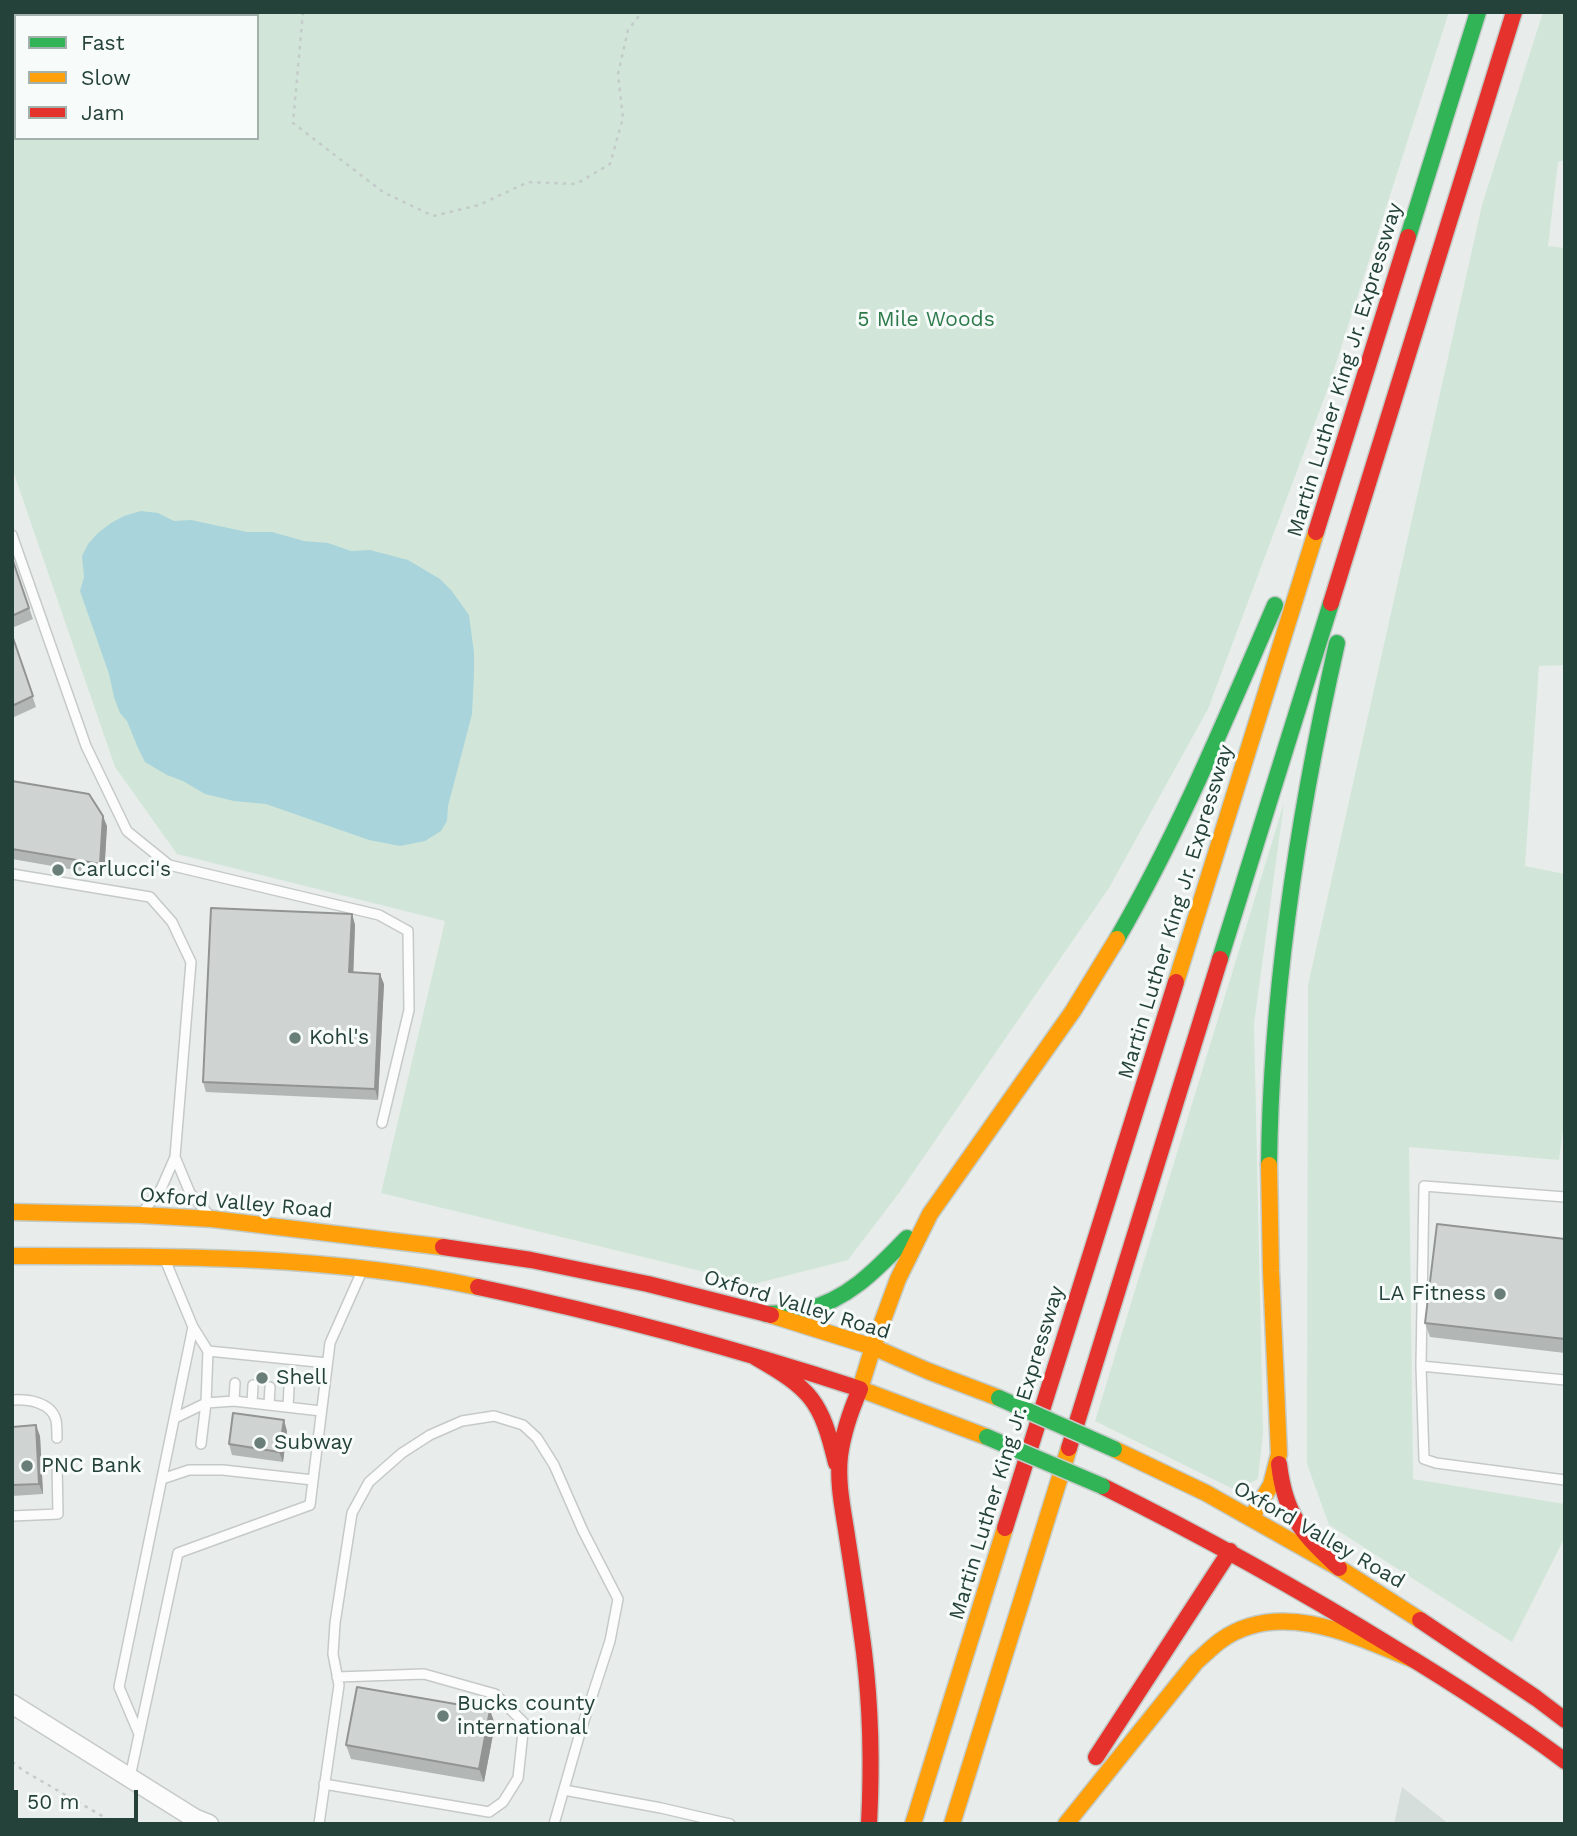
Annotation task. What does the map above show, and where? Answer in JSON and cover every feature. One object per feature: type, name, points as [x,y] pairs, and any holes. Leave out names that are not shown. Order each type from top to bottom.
[{"type":"main road","name":"Martin Luther King Jr. Expressway","points":[[913,1824],[1478,12]]},
{"type":"main road","points":[[952,1824],[1514,12]]},
{"type":"main road","points":[[1339,1568],[1310,1540],[1288,1509],[1282,1484],[1269,1215],[1275,1023],[1296,843],[1318,728],[1401,375]]},
{"type":"main road","points":[[840,1478],[842,1440],[853,1405],[896,1282],[917,1236],[1067,1020],[1146,890],[1201,776],[1339,459]]},
{"type":"main road","name":"Oxford Valley Road","points":[[12,1213],[212,1219],[411,1243],[531,1261],[648,1284],[766,1314],[873,1347],[1114,1448],[1206,1493],[1241,1535],[1319,1601],[1517,1726],[1565,1761]]},
{"type":"main road","points":[[766,1314],[806,1310],[853,1290],[930,1214]]},
{"type":"main road","name":"Oxford Valley Road","points":[[12,1256],[263,1261],[404,1275],[523,1297],[755,1357],[860,1389],[987,1437],[1102,1486],[1173,1520],[1241,1535],[1339,1568],[1397,1604],[1565,1720]]},
{"type":"main road","points":[[755,1357],[792,1379],[815,1402],[827,1429],[840,1478],[867,1683],[872,1748],[869,1824]]},
{"type":"main road","points":[[1055,1824],[1241,1535],[1271,1485],[1279,1454]]},
{"type":"main road","points":[[1066,1824],[1196,1662],[1228,1634],[1259,1623],[1293,1620],[1310,1622],[1415,1660]]},
{"type":"street","points":[[12,1704],[194,1818],[209,1824]]},
{"type":"lane","points":[[12,535],[86,746],[127,831],[169,865],[380,915],[408,931],[409,1010],[382,1123]]},
{"type":"lane","points":[[12,874],[150,897],[172,922],[191,962],[176,1157],[161,1189],[141,1215]]},
{"type":"lane","points":[[176,1157],[190,1193],[212,1219]]},
{"type":"lane","points":[[1565,1197],[1424,1186],[1421,1366],[1424,1459],[1436,1463],[1565,1479]]},
{"type":"lane","points":[[164,1257],[193,1327],[208,1351],[201,1444]]},
{"type":"lane","points":[[130,1777],[178,1553],[310,1505],[330,1343],[362,1270]]},
{"type":"lane","points":[[139,1735],[120,1688],[193,1327]]},
{"type":"lane","points":[[208,1351],[327,1363]]},
{"type":"lane","points":[[236,1366],[237,1354]]},
{"type":"lane","points":[[254,1368],[255,1356]]},
{"type":"lane","points":[[272,1370],[273,1357]]},
{"type":"lane","points":[[291,1359],[291,1371]]},
{"type":"lane","points":[[1421,1366],[1565,1380]]},
{"type":"lane","points":[[234,1401],[235,1383]]},
{"type":"lane","points":[[252,1403],[253,1385]]},
{"type":"lane","points":[[269,1405],[270,1387]]},
{"type":"lane","points":[[288,1407],[289,1388]]},
{"type":"lane","points":[[12,1400],[26,1399],[37,1402],[52,1412],[57,1438]]},
{"type":"lane","points":[[175,1418],[206,1403],[234,1401],[321,1411]]},
{"type":"lane","points":[[318,1824],[339,1685],[333,1654],[335,1623],[352,1513],[369,1482],[402,1452],[430,1435],[462,1421],[494,1416],[523,1425],[537,1438],[554,1465],[583,1531],[618,1599],[610,1641],[554,1824]]},
{"type":"lane","points":[[12,1516],[58,1514],[57,1462]]},
{"type":"lane","points":[[162,1479],[189,1470],[212,1470],[313,1480]]},
{"type":"lane","points":[[324,1784],[489,1812],[503,1802],[518,1778],[524,1723],[495,1694],[424,1674],[337,1677]]},
{"type":"lane","points":[[564,1790],[730,1824]]},
{"type":"path","points":[[303,12],[293,123],[383,192],[433,216],[479,205],[528,182],[576,184],[611,164],[622,118],[618,74],[628,30],[642,12]]},
{"type":"path","points":[[12,1762],[116,1824]]},
{"type":"shaded area","points":[[1402,1787],[1449,1824],[1394,1824]]},
{"type":"green space","name":"5 Mile Woods","points":[[12,12],[1449,12],[1328,388],[1208,709],[1109,888],[899,1193],[848,1260],[754,1284],[381,1193],[445,921],[177,854],[115,767],[12,468]]},
{"type":"green space","points":[[1543,12],[1565,12],[1565,160],[1558,162],[1548,246],[1565,248],[1565,665],[1539,666],[1525,866],[1565,874],[1565,1115],[1559,1160],[1409,1147],[1413,1479],[1565,1504],[1565,1537],[1512,1642],[1329,1525],[1307,1464],[1308,985],[1482,205]]},
{"type":"green space","points":[[1284,803],[1254,1024],[1263,1432],[1258,1479],[1235,1490],[1095,1421]]},
{"type":"water","points":[[141,511],[158,513],[174,521],[191,520],[247,532],[272,532],[304,541],[328,543],[351,551],[370,550],[408,560],[440,579],[451,590],[469,615],[474,673],[472,714],[448,806],[447,821],[441,831],[425,841],[400,846],[369,840],[266,804],[234,801],[205,794],[145,762],[127,721],[120,713],[80,591],[84,577],[82,556],[88,544],[111,523]]},
{"type":"building","points":[[12,558],[29,608],[12,616]]},
{"type":"building","points":[[12,635],[33,696],[12,706]]},
{"type":"building","points":[[12,781],[89,794],[103,816],[100,864],[12,849]]},
{"type":"building","name":"Kohl's","points":[[211,908],[352,914],[349,972],[380,974],[375,1089],[203,1082]]},
{"type":"building","name":"LA Fitness","points":[[1437,1224],[1565,1239],[1565,1339],[1425,1323]]},
{"type":"building","name":"Subway","points":[[233,1413],[284,1420],[279,1452],[229,1444]]},
{"type":"building","name":"PNC Bank","points":[[36,1425],[39,1484],[12,1485],[12,1427]]},
{"type":"building","points":[[357,1687],[490,1710],[479,1769],[346,1745]]},
{"type":"traffic: fast","points":[[1408,237],[1478,12]]},
{"type":"traffic: fast","points":[[1220,959],[1331,603]]},
{"type":"traffic: fast","points":[[1117,939],[1181,816],[1275,605]]},
{"type":"traffic: fast","points":[[1269,1165],[1275,1033],[1289,902],[1310,772],[1337,643]]},
{"type":"traffic: fast","points":[[766,1314],[805,1310],[835,1299],[873,1272],[907,1238]]},
{"type":"traffic: fast","points":[[999,1398],[1114,1449]]},
{"type":"traffic: fast","points":[[987,1437],[1102,1486]]},
{"type":"traffic: slow","points":[[1176,982],[1316,532]]},
{"type":"traffic: slow","points":[[873,1347],[898,1279],[930,1214],[1073,1011],[1117,939]]},
{"type":"traffic: slow","points":[[1251,1518],[1271,1485],[1279,1454],[1269,1165]]},
{"type":"traffic: slow","points":[[12,1212],[212,1219],[443,1247]]},
{"type":"traffic: slow","points":[[12,1256],[187,1257],[305,1263],[421,1276],[478,1287]]},
{"type":"traffic: slow","points":[[771,1315],[873,1347]]},
{"type":"traffic: slow","points":[[987,1437],[860,1389],[873,1347],[999,1398]]},
{"type":"traffic: slow","points":[[952,1824],[1069,1448]]},
{"type":"traffic: slow","points":[[1114,1449],[1206,1493],[1339,1568],[1420,1620]]},
{"type":"traffic: slow","points":[[913,1824],[1005,1528]]},
{"type":"traffic: slow","points":[[1066,1824],[1196,1662],[1220,1641],[1243,1628],[1267,1622],[1317,1625],[1368,1641],[1414,1660]]},
{"type":"traffic: jam","points":[[1331,603],[1514,12]]},
{"type":"traffic: jam","points":[[1316,532],[1408,237]]},
{"type":"traffic: jam","points":[[1069,1448],[1220,959]]},
{"type":"traffic: jam","points":[[1005,1528],[1176,982]]},
{"type":"traffic: jam","points":[[443,1247],[531,1260],[648,1284],[771,1315]]},
{"type":"traffic: jam","points":[[478,1287],[670,1333],[860,1389]]},
{"type":"traffic: jam","points":[[755,1357],[789,1378],[811,1398],[825,1424],[836,1463]]},
{"type":"traffic: jam","points":[[860,1389],[843,1438],[839,1476],[866,1673],[870,1738],[869,1824]]},
{"type":"traffic: jam","points":[[1279,1464],[1286,1497],[1297,1522],[1339,1568]]},
{"type":"traffic: jam","points":[[1102,1486],[1214,1544],[1360,1627],[1482,1703],[1565,1761]]},
{"type":"traffic: jam","points":[[1096,1757],[1230,1551]]},
{"type":"traffic: jam","points":[[1420,1620],[1565,1720]]},
{"type":"place","name":"Carlucci's","points":[[58,870]]},
{"type":"place","name":"Kohl's","points":[[295,1038]]},
{"type":"place","name":"LA Fitness","points":[[1500,1294]]},
{"type":"place","name":"Shell","points":[[262,1378]]},
{"type":"place","name":"Subway","points":[[260,1443]]},
{"type":"place","name":"PNC Bank","points":[[27,1466]]},
{"type":"place","name":"Bucks county international","points":[[443,1716]]}]
